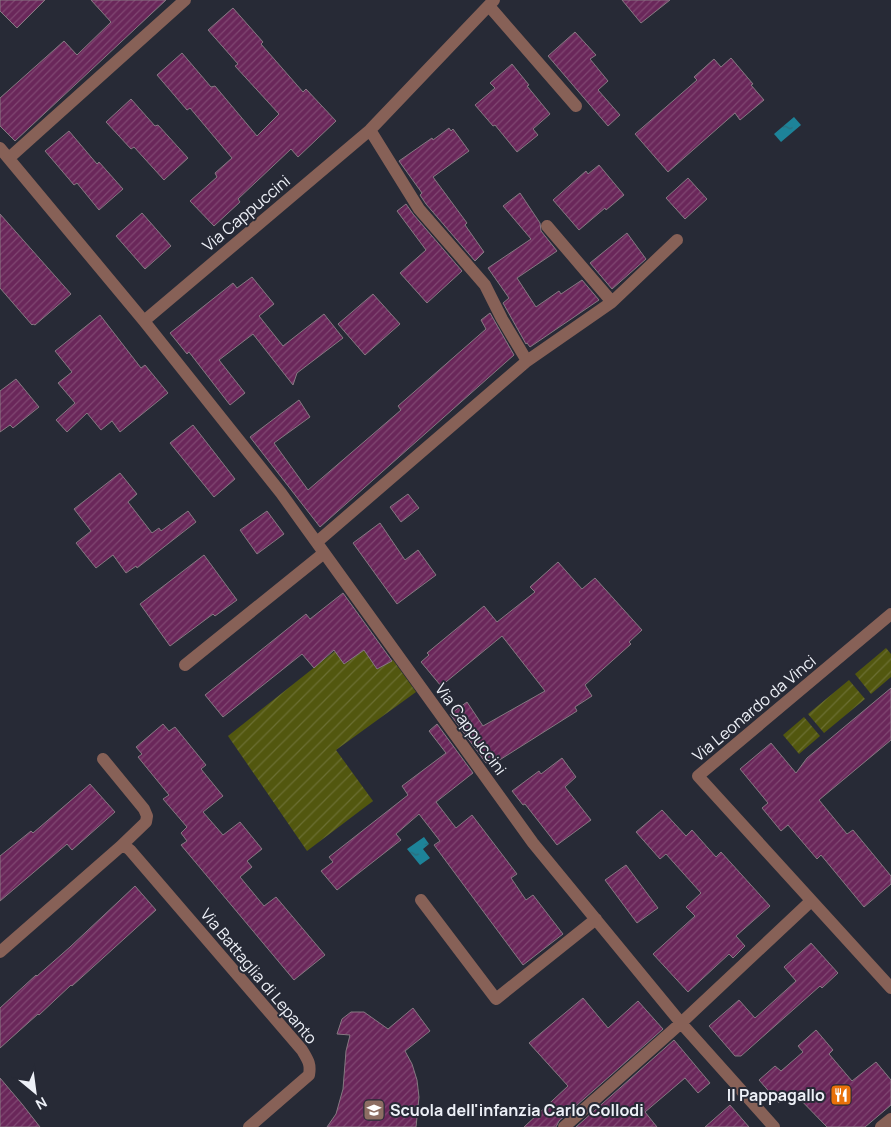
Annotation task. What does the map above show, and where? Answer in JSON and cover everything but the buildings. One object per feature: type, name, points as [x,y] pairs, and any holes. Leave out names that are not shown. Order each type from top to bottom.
[{"type":"street","points":[[9,158],[180,2]]},
{"type":"street","points":[[492,3],[576,106]]},
{"type":"street","name":"Via Cappuccini","points":[[144,321],[370,130],[492,3]]},
{"type":"street","points":[[370,130],[419,209],[485,285],[502,319],[527,361]]},
{"type":"street","name":"Via Cappuccini","points":[[0,148],[236,435],[321,548],[533,843],[681,1023],[774,1127]]},
{"type":"street","points":[[547,226],[612,302]]},
{"type":"street","points":[[185,665],[321,548],[527,361],[612,302],[678,240]]},
{"type":"street","name":"Via Leonardo da Vinci","points":[[891,614],[698,776],[891,988]]},
{"type":"street","points":[[0,952],[146,822],[144,809],[103,759]]},
{"type":"street","name":"Via Battaglia di Lepanto","points":[[120,847],[126,847],[130,850],[302,1050],[309,1061],[311,1067],[309,1075],[249,1127]]},
{"type":"street","points":[[421,900],[496,999],[596,920]]},
{"type":"street","points":[[564,1127],[681,1023],[811,901]]},
{"type":"street","points":[[881,1127],[891,1119]]},
{"type":"green space","points":[[886,648],[891,654],[891,677],[871,694],[855,674]]},
{"type":"green space","points":[[364,650],[377,669],[393,660],[416,692],[336,750],[373,801],[307,851],[228,736],[335,651],[344,664]]},
{"type":"green space","points":[[849,680],[865,699],[824,733],[808,714]]},
{"type":"green space","points":[[804,717],[820,736],[799,754],[783,735]]},
{"type":"water","points":[[794,117],[801,125],[781,142],[774,134]]},
{"type":"water","points":[[424,837],[429,844],[423,849],[430,858],[420,865],[407,849]]},
{"type":"place","name":"Il Pappagallo","points":[[841,1095]]},
{"type":"place","name":"Scuola dell'infanzia Carlo Collodi","points":[[374,1110]]}]
